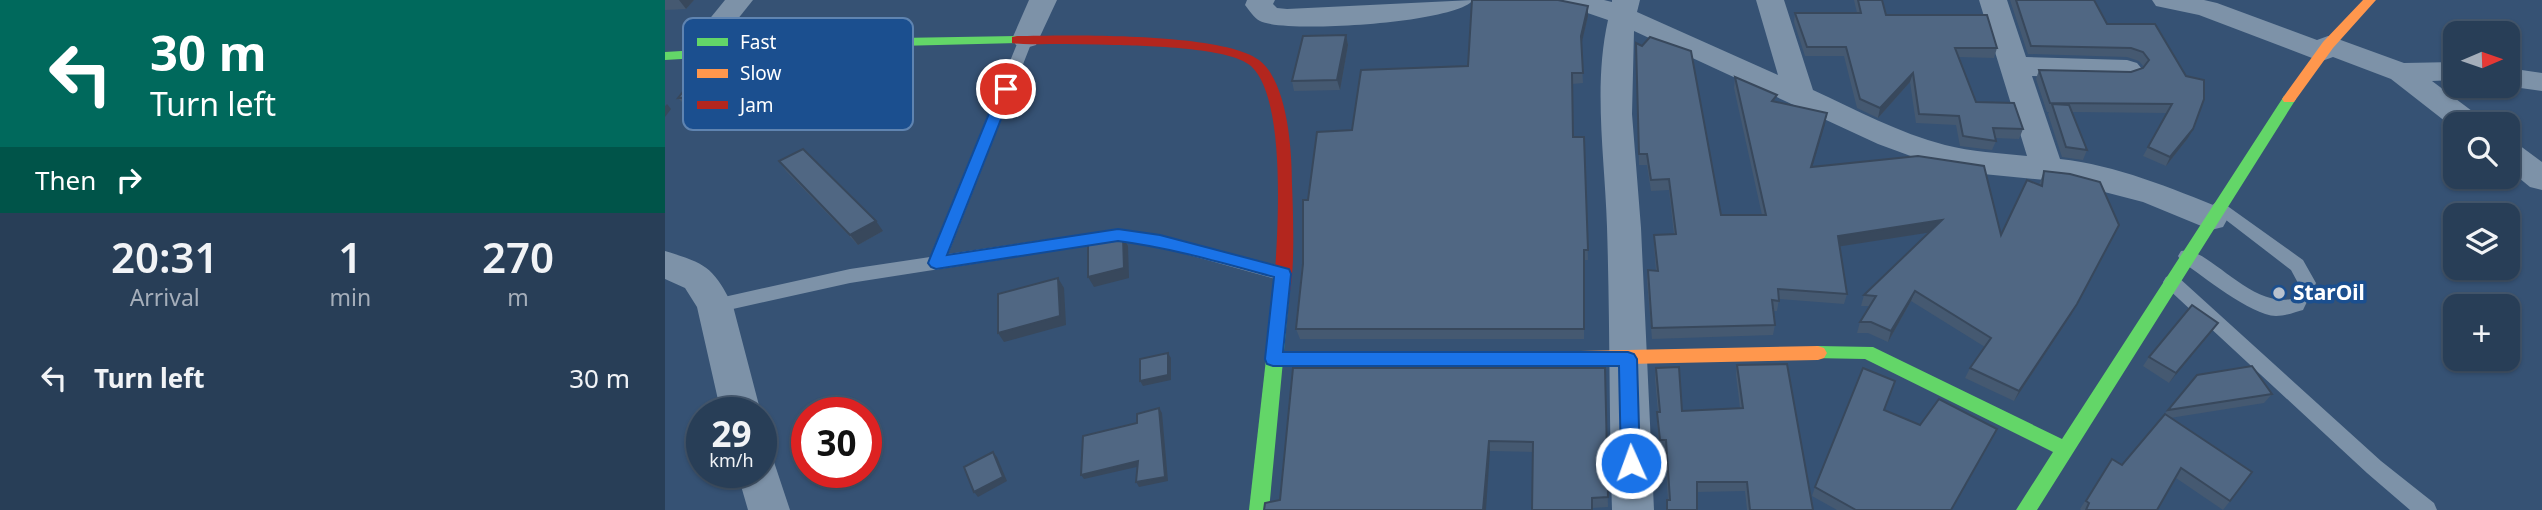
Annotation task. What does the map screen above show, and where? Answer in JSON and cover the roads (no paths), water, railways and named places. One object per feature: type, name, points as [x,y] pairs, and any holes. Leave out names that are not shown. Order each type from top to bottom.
[{"type":"street","points":[[724,18],[739,0]]},
{"type":"street","points":[[1026,39],[1043,0]]},
{"type":"street","points":[[1261,0],[1259,5],[1269,15],[1287,17],[1424,11],[1447,6],[1459,0]]},
{"type":"street","points":[[1577,0],[1624,8],[1800,97],[1889,137],[1938,154],[1973,162],[2047,169],[2123,184],[2215,212]]},
{"type":"street","points":[[1770,0],[1800,97]]},
{"type":"street","points":[[1993,0],[2047,169]]},
{"type":"street","points":[[2166,0],[2204,4],[2325,48],[2401,72],[2443,71]]},
{"type":"street","points":[[2026,510],[2215,212],[2325,48],[2371,0]]},
{"type":"street","points":[[1624,8],[1617,82],[1617,139],[1624,225],[1633,510]]},
{"type":"street","points":[[913,41],[1026,39],[1192,46],[1226,51],[1255,63],[1273,91],[1284,148],[1283,274],[1259,510]]},
{"type":"street","points":[[665,56],[683,55]]},
{"type":"street","points":[[2012,66],[2127,69]]},
{"type":"street","points":[[2401,72],[2453,112]]},
{"type":"street","points":[[2520,78],[2542,82]]},
{"type":"street","points":[[2520,162],[2542,179]]},
{"type":"street","points":[[665,264],[698,278],[715,306],[737,397]]},
{"type":"street","points":[[1273,359],[1628,359],[1867,352],[2064,449]]},
{"type":"street","points":[[763,488],[769,510]]},
{"type":"lane","points":[[936,263],[1026,39]]},
{"type":"lane","points":[[2187,256],[2246,297],[2276,309],[2297,305],[2307,283],[2297,264],[2215,212]]},
{"type":"lane","points":[[715,306],[850,276],[1118,235],[1160,241],[1283,274]]},
{"type":"lane","points":[[2172,282],[2374,467],[2426,510]]},
{"type":"place","name":"StarOil","points":[[2279,293]]}]
